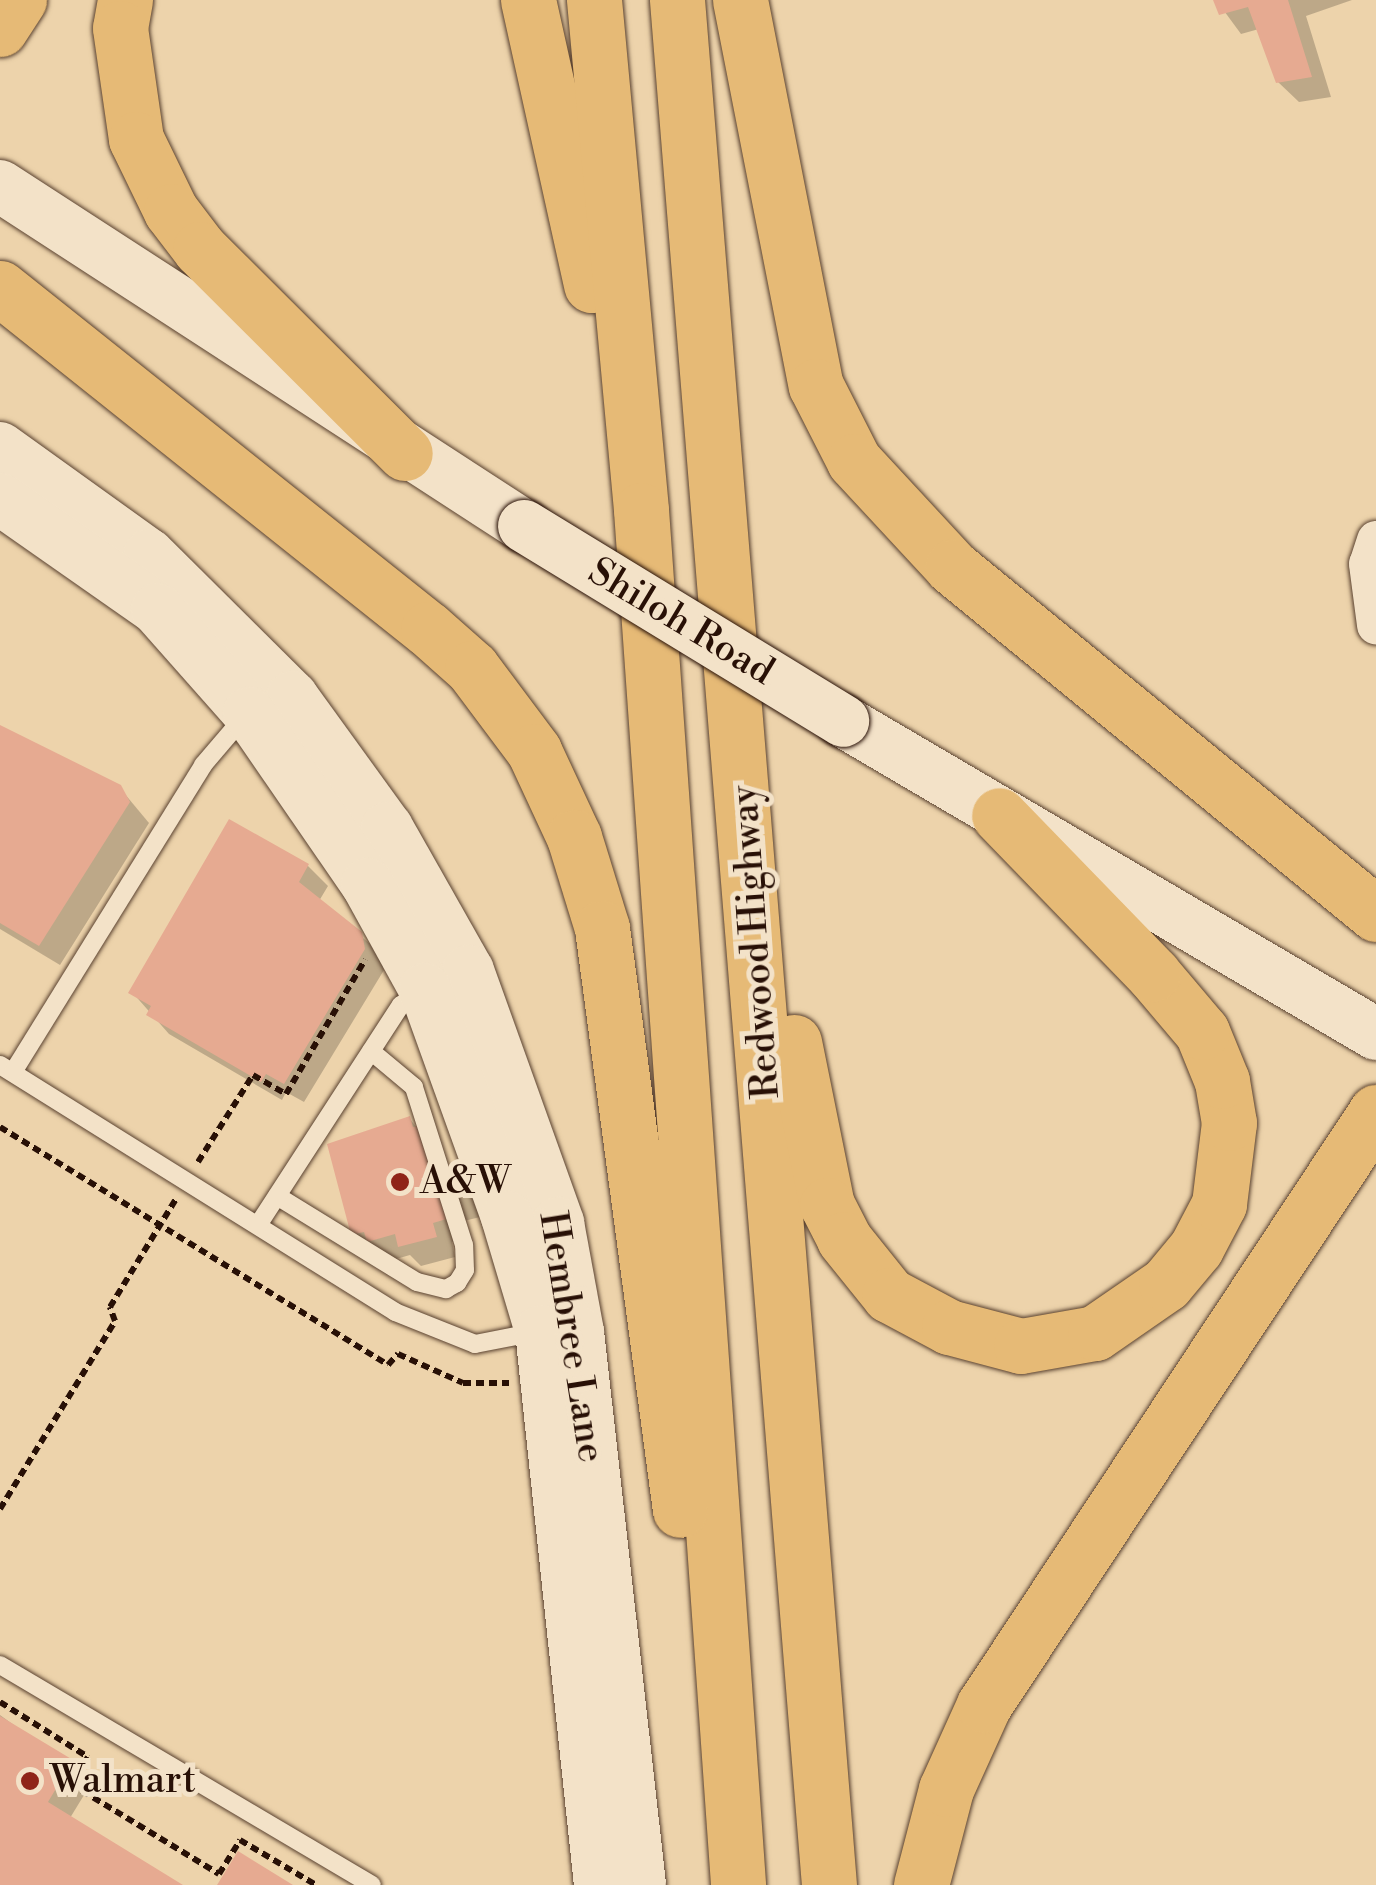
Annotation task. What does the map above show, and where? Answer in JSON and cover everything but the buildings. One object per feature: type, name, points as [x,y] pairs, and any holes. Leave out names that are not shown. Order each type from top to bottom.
[{"type":"highway","points":[[0,29],[19,0]]},
{"type":"highway","points":[[125,0],[120,28],[136,140],[171,212],[200,249],[405,453]]},
{"type":"highway","points":[[528,0],[641,510]]},
{"type":"highway","points":[[594,0],[641,510],[738,1885]]},
{"type":"highway","name":"Redwood Highway","points":[[677,0],[743,772],[829,1885]]},
{"type":"highway","points":[[740,0],[816,386],[854,461],[952,567],[1376,914]]},
{"type":"highway","points":[[0,288],[472,668],[534,751],[574,837],[602,928],[664,1421],[730,1792]]},
{"type":"highway","points":[[743,772],[819,1170],[844,1239],[904,1305],[983,1340],[1021,1346],[1096,1332],[1166,1284],[1196,1248],[1219,1204],[1230,1123],[1202,1032],[999,815]]},
{"type":"highway","points":[[920,1885],[946,1789],[984,1705],[1357,1164],[1376,1112]]},
{"type":"street","name":"Shiloh Road","points":[[0,186],[405,453],[999,815],[1376,1034]]},
{"type":"street","name":"Hembree Lane","points":[[0,448],[149,556],[292,697],[387,828],[468,972],[558,1223],[578,1332],[640,1885]]},
{"type":"street","name":"Hembree Lane","points":[[0,499],[157,610],[249,713],[366,884],[425,989],[508,1217],[541,1331],[600,1885]]},
{"type":"street","points":[[1376,540],[1368,564],[1376,625]]},
{"type":"lane","points":[[249,713],[203,765],[6,1068],[395,1312],[448,1338],[476,1344],[541,1331]]},
{"type":"lane","points":[[258,1225],[401,1005],[425,989]]},
{"type":"lane","points":[[277,1196],[417,1282],[446,1289],[457,1283],[465,1270],[464,1245],[414,1087],[371,1052]]},
{"type":"lane","points":[[0,1665],[372,1885]]},
{"type":"path","points":[[0,1510],[115,1321],[110,1307],[253,1075],[286,1094],[376,942]]},
{"type":"path","points":[[0,1127],[388,1365],[398,1354],[464,1383],[521,1384]]},
{"type":"path","points":[[0,1702],[88,1757],[71,1784],[219,1874],[240,1840],[316,1885]]},
{"type":"place","name":"A&W","points":[[400,1182]]},
{"type":"place","name":"Walmart","points":[[30,1781]]}]
